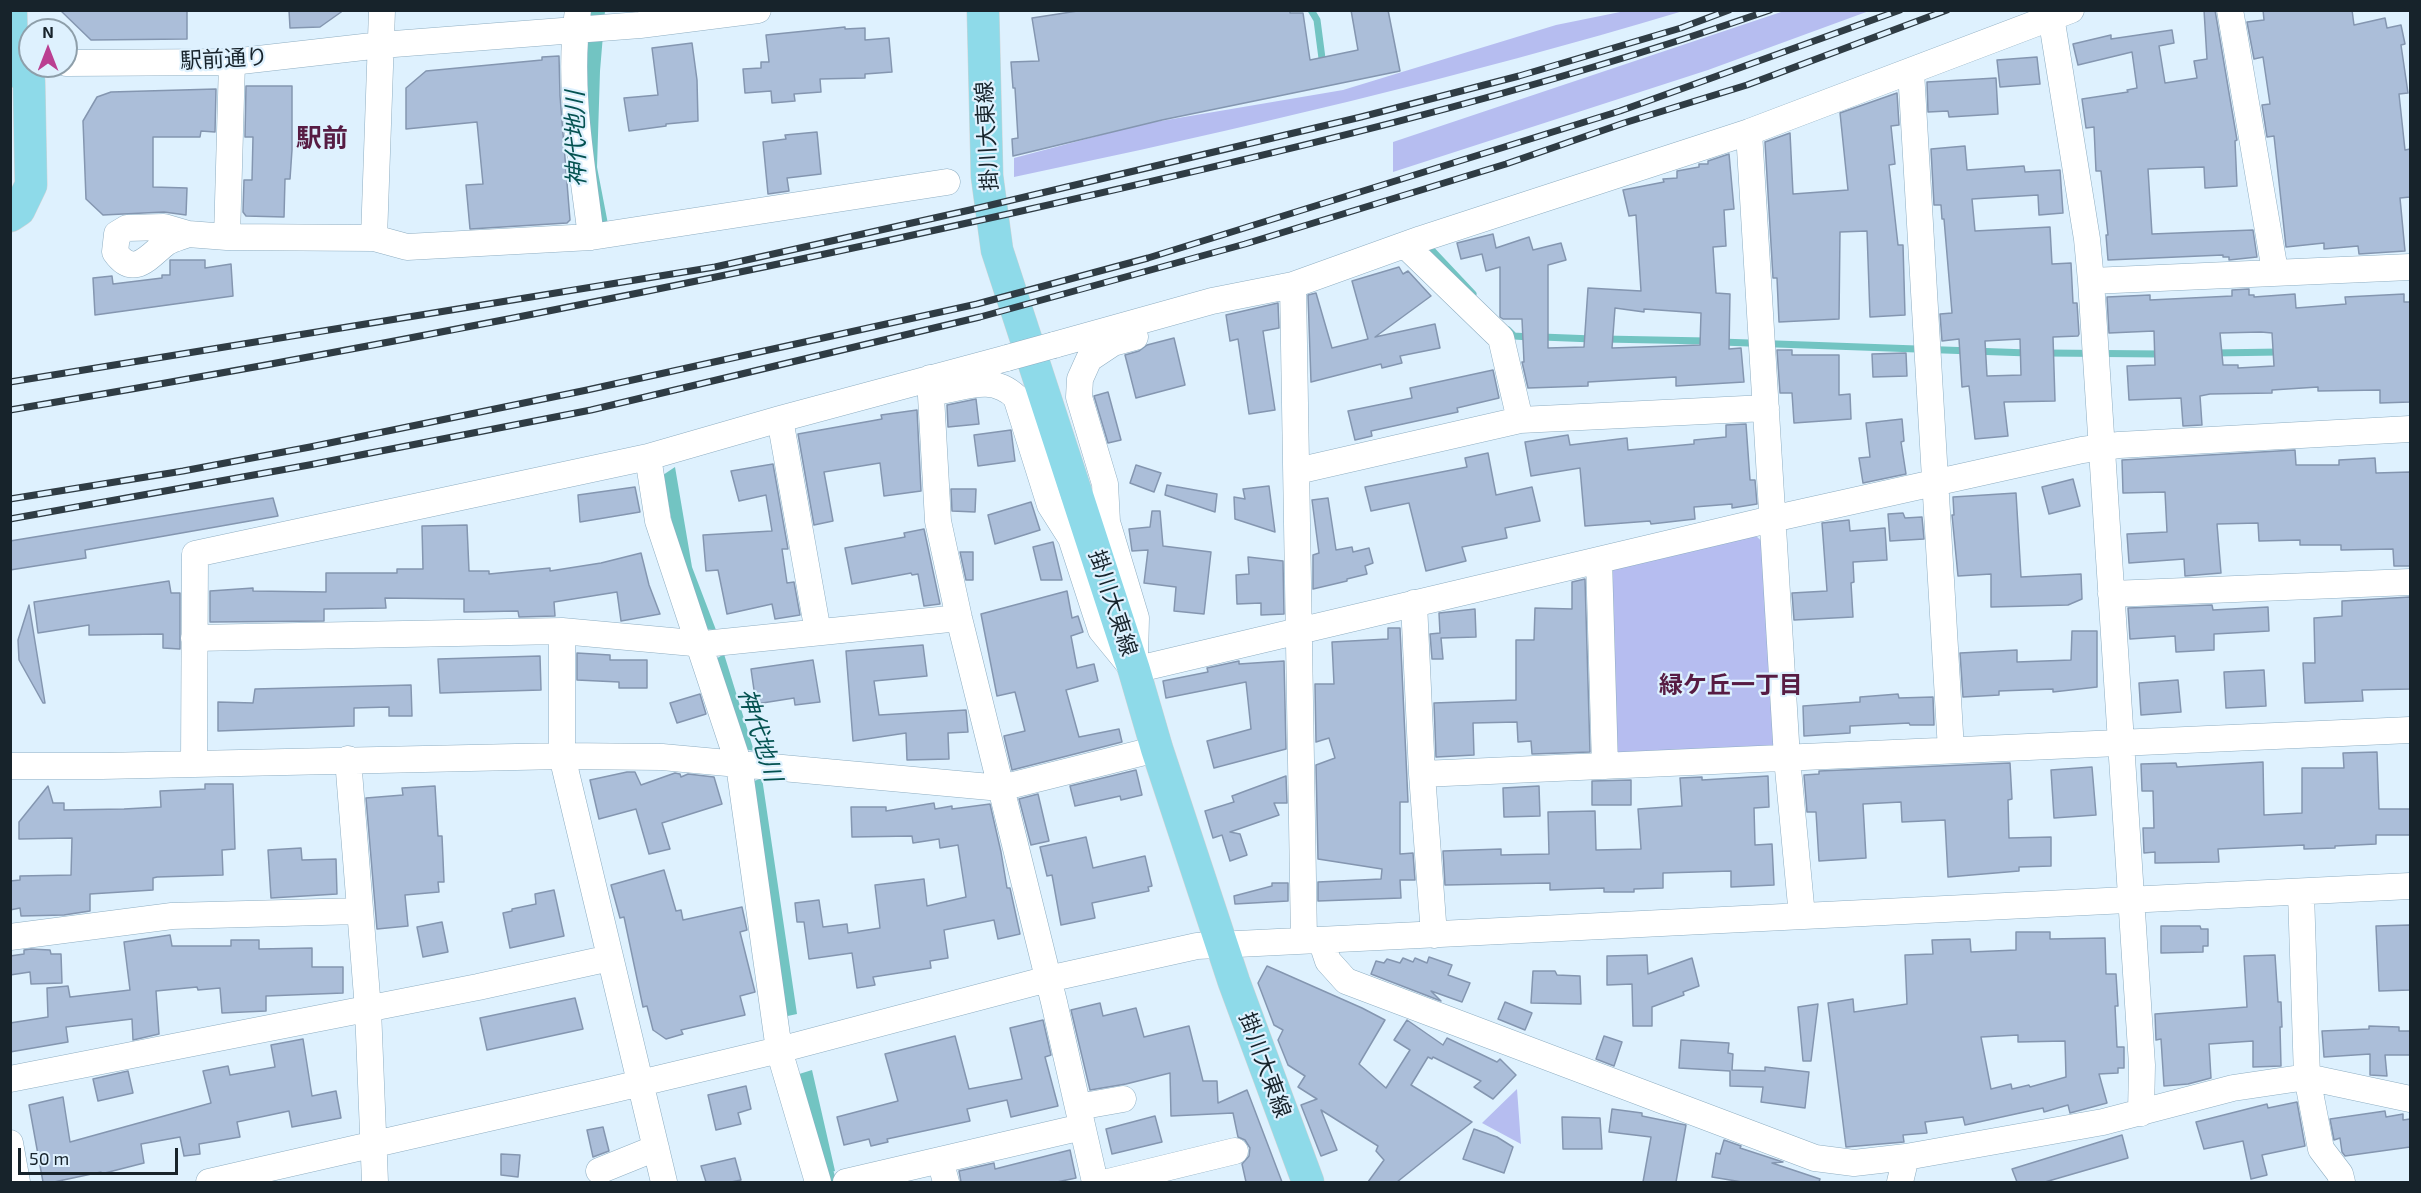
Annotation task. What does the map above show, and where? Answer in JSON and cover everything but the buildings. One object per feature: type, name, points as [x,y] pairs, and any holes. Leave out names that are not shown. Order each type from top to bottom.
[{"type":"main road","points":[[10,10],[16,65],[29,81],[31,185],[19,210],[10,216]]},
{"type":"main road","name":"掛川大東線","points":[[983,10],[987,176],[997,250],[1222,945],[1308,1182]]},
{"type":"street","points":[[374,238],[382,10]]},
{"type":"street","name":"駅前通り","points":[[78,63],[232,62],[577,20],[758,10]]},
{"type":"street","points":[[2230,10],[2275,271]]},
{"type":"street","points":[[194,763],[195,554],[648,457],[780,419],[930,386],[1007,358],[1212,302],[1293,285],[1405,245],[1749,132],[2058,13],[2091,281],[2142,1065],[2140,1113]]},
{"type":"street","points":[[577,20],[576,110],[591,237]]},
{"type":"street","points":[[228,237],[232,62]]},
{"type":"street","points":[[1911,71],[1951,750]]},
{"type":"street","points":[[1749,132],[1787,758],[1802,916]]},
{"type":"street","points":[[188,234],[228,237],[374,238],[407,247],[591,237],[947,183]]},
{"type":"street","points":[[1405,245],[1501,338],[1520,420]]},
{"type":"street","points":[[2091,281],[2275,271],[2410,267]]},
{"type":"street","points":[[1293,285],[1298,471],[1298,629],[1312,940],[1346,981],[1815,1158],[1854,1163],[1906,1157],[2103,1122],[2233,1088],[2307,1077],[2410,1099]]},
{"type":"street","points":[[1134,670],[1136,618],[1107,522],[1105,484],[1079,396],[1080,379],[1089,359],[1113,344],[1203,318],[1212,302]]},
{"type":"street","points":[[930,386],[987,383],[1006,388],[1016,397],[1050,505],[1071,538],[1101,630],[1134,670]]},
{"type":"street","points":[[930,386],[938,521],[959,618],[1095,1182]]},
{"type":"street","points":[[1298,471],[1520,420],[1766,408]]},
{"type":"street","points":[[780,419],[818,632]]},
{"type":"street","points":[[1134,670],[1298,629],[1772,519],[2102,446],[2410,429]]},
{"type":"street","points":[[648,457],[658,521],[709,643],[748,766],[779,1050],[818,1182]]},
{"type":"street","points":[[1599,560],[1605,766]]},
{"type":"street","points":[[2111,594],[2410,582]]},
{"type":"street","points":[[1413,603],[1422,774],[1434,935]]},
{"type":"street","points":[[194,638],[562,631],[709,643],[959,618]]},
{"type":"street","points":[[562,631],[562,756],[664,1182]]},
{"type":"street","points":[[1422,774],[2410,730]]},
{"type":"street","points":[[10,766],[562,756],[662,757],[1001,788],[1157,749]]},
{"type":"street","points":[[348,759],[368,1009],[375,1182]]},
{"type":"street","points":[[208,1182],[779,1050],[1048,980],[1197,946],[2410,886]]},
{"type":"street","points":[[2301,893],[2307,1077],[2321,1149],[2340,1174],[2342,1182]]},
{"type":"street","points":[[10,937],[172,916],[359,911]]},
{"type":"street","points":[[10,1079],[368,1009],[609,958]]},
{"type":"street","points":[[846,1182],[943,1171],[1123,1099]]},
{"type":"street","points":[[10,1143],[17,1182]]},
{"type":"street","points":[[599,1171],[656,1148]]},
{"type":"street","points":[[1108,1182],[1235,1151]]},
{"type":"street","points":[[1900,1182],[1906,1157]]},
{"type":"shaded area","points":[[591,11],[605,11],[600,71],[597,167],[608,224],[596,226],[585,70]]},
{"type":"shaded area","points":[[1625,11],[1683,11],[1517,58],[1350,101],[1182,141],[1014,177],[1014,158],[1143,124],[1343,90],[1556,25]]},
{"type":"shaded area","points":[[1784,11],[1869,11],[1708,70],[1393,172],[1393,142]]},
{"type":"shaded area","points":[[675,467],[692,567],[716,630],[700,629],[681,570],[663,475]]},
{"type":"shaded area","points":[[1756,536],[1765,544],[1775,743],[1768,749],[1621,757],[1614,744],[1607,578],[1612,570]]},
{"type":"shaded area","points":[[724,654],[754,751],[739,748],[711,662]]},
{"type":"shaded area","points":[[762,778],[797,1014],[783,1017],[749,783]]},
{"type":"shaded area","points":[[812,1070],[835,1171],[824,1174],[796,1075]]},
{"type":"shaded area","points":[[1517,1089],[1521,1144],[1482,1123]]},
{"type":"waterway","points":[[1311,10],[1317,20],[1323,66]]},
{"type":"waterway","points":[[1425,243],[1473,294]]},
{"type":"waterway","points":[[1508,330],[1514,336],[1530,337]]},
{"type":"waterway","points":[[1542,337],[1593,339]]},
{"type":"waterway","points":[[1604,339],[1707,341]]},
{"type":"waterway","points":[[1721,342],[2028,353]]},
{"type":"waterway","points":[[2213,353],[2280,352]]},
{"type":"waterway","points":[[2045,353],[2163,354]]},
{"type":"waterway","name":"神代地川","points":[[828,1165],[833,1182]]},
{"type":"railway","points":[[10,382],[715,267],[970,210],[1361,117],[1519,76],[1681,28],[1729,10]]},
{"type":"railway","points":[[10,410],[263,366],[515,318],[892,240],[1302,146],[1396,122],[1584,70],[1770,10]]},
{"type":"railway","points":[[10,499],[183,471],[310,447],[587,390],[977,304],[1148,258],[1620,111],[1900,10]]},
{"type":"railway","points":[[10,519],[309,465],[591,410],[980,317],[1245,244],[1506,164],[1624,123],[1747,85],[1947,10]]},
{"type":"district","name":"駅前","points":[[322,138]]},
{"type":"district","name":"緑ケ丘一丁目","points":[[1731,685]]}]
